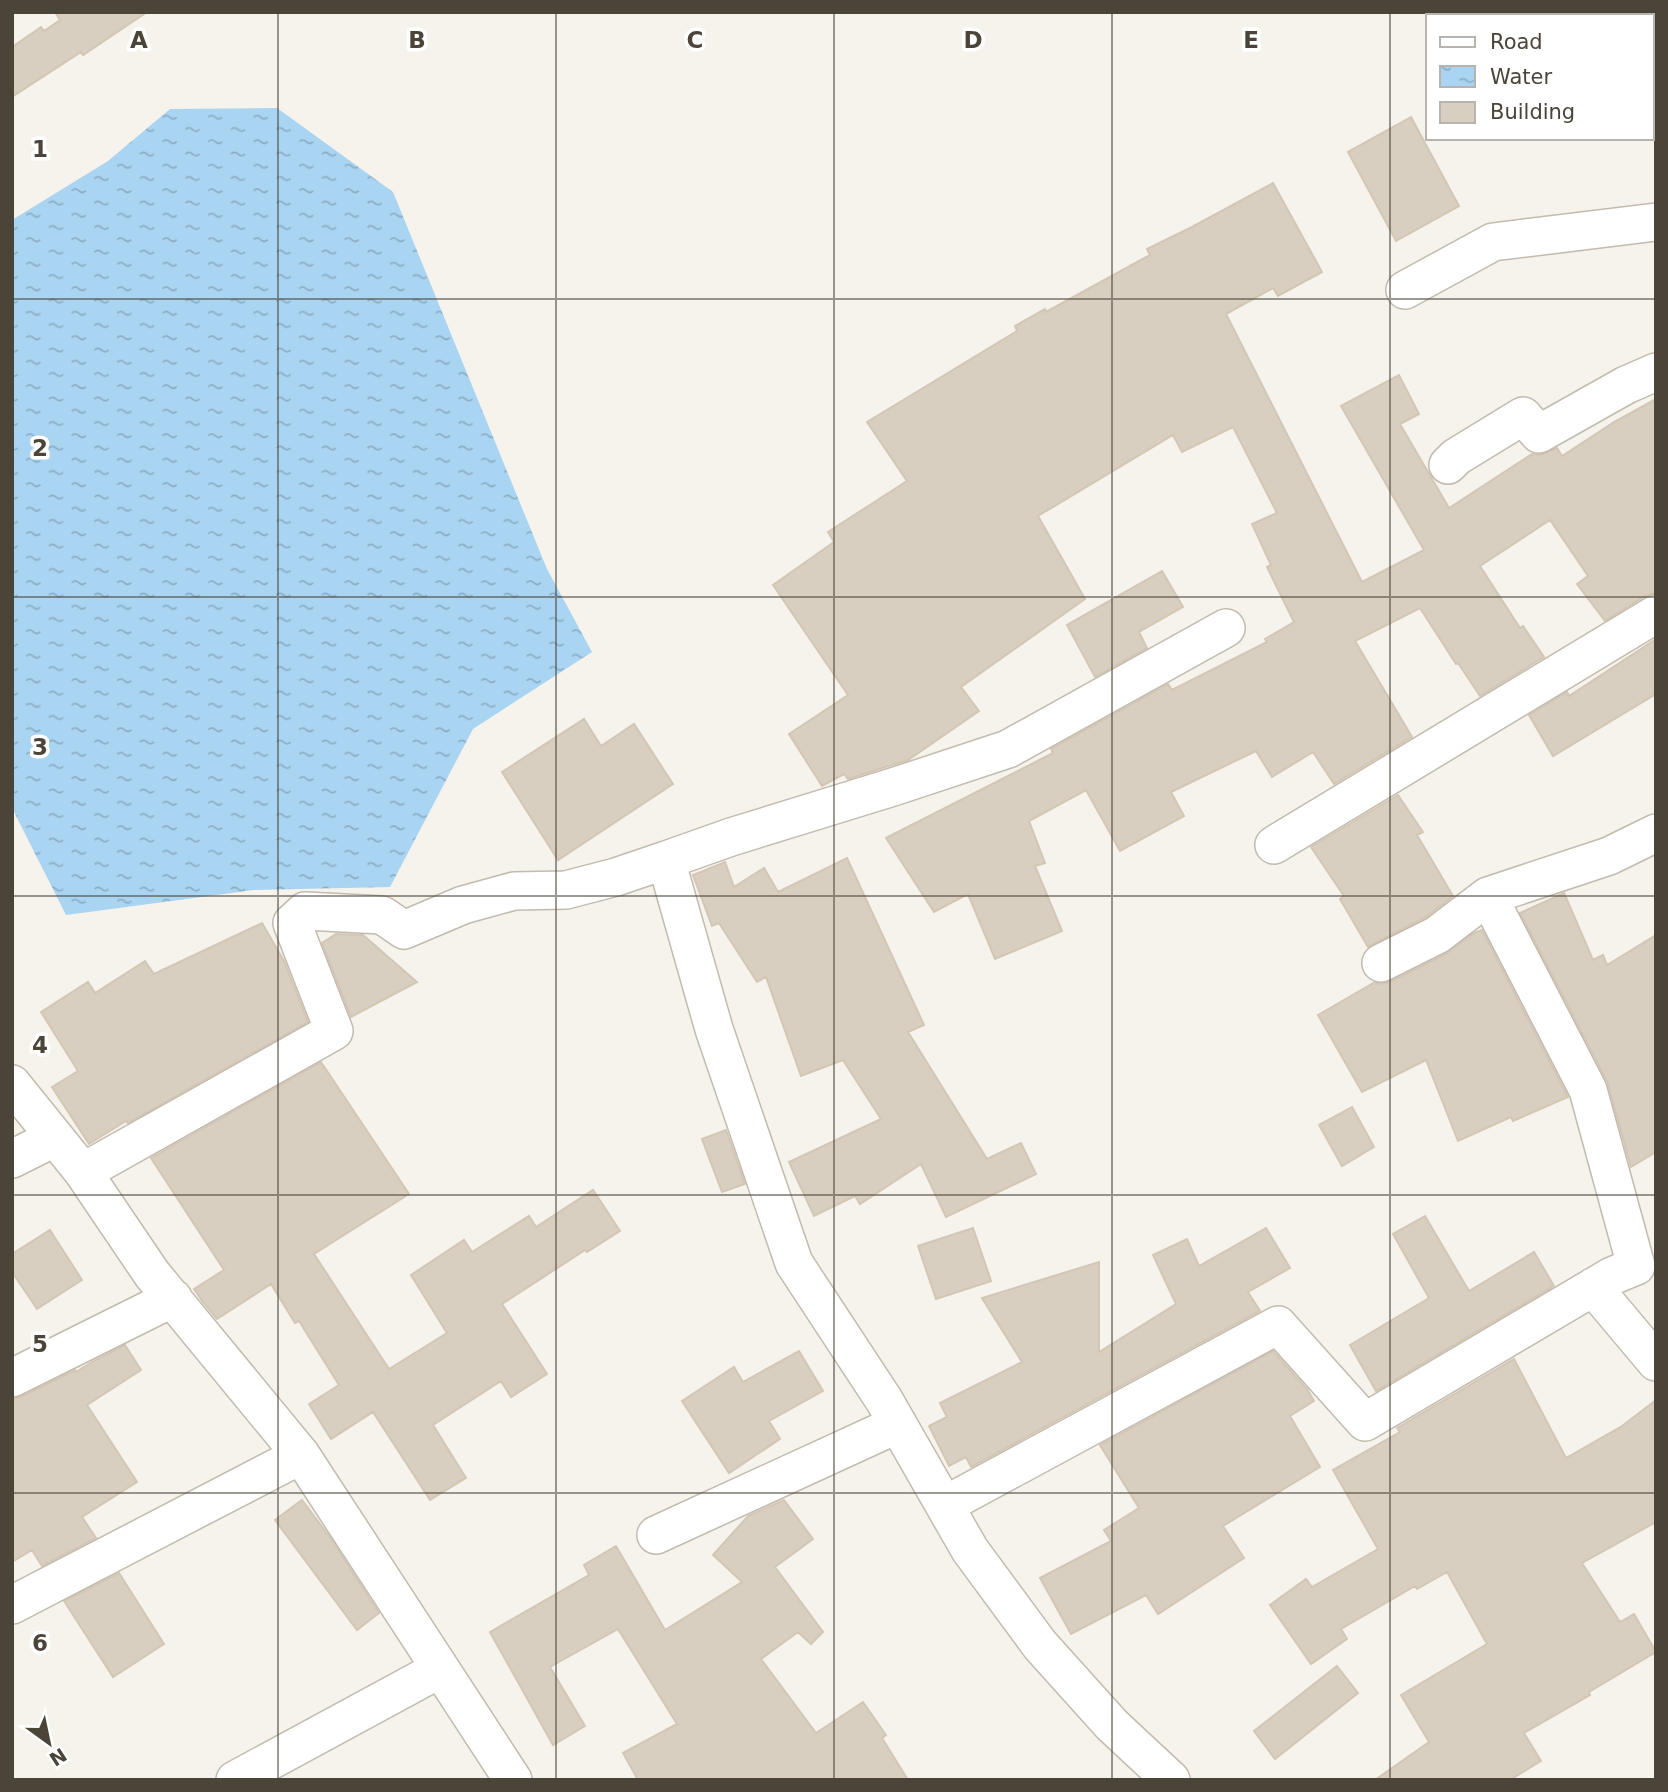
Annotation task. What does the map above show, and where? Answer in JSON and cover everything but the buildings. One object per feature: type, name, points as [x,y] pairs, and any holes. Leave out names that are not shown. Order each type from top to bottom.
[{"type":"street","points":[[1405,290],[1493,242],[1656,222]]},
{"type":"street","points":[[1448,465],[1456,457],[1523,416],[1539,434],[1626,385],[1656,372]]},
{"type":"street","points":[[1274,845],[1656,614]]},
{"type":"street","points":[[82,1172],[334,1031],[292,923],[305,911],[382,915],[404,930],[463,905],[514,891],[566,890],[616,877],[731,836],[1008,750],[1226,628]]},
{"type":"street","points":[[1381,963],[1437,935],[1488,896],[1609,856],[1656,833]]},
{"type":"street","points":[[666,860],[714,1029],[794,1263],[884,1400],[970,1550],[1040,1646],[1112,1725],[1171,1780]]},
{"type":"street","points":[[944,1505],[1278,1325],[1365,1422],[1612,1276],[1636,1266],[1588,1090],[1488,896]]},
{"type":"street","points":[[12,1084],[82,1172],[152,1274],[301,1455],[513,1780]]},
{"type":"street","points":[[12,1159],[54,1138]]},
{"type":"street","points":[[1593,1287],[1656,1362]]},
{"type":"street","points":[[12,1378],[173,1298]]},
{"type":"street","points":[[656,1535],[898,1424]]},
{"type":"street","points":[[12,1605],[301,1455]]},
{"type":"street","points":[[235,1780],[440,1669]]},
{"type":"water","points":[[277,108],[393,192],[547,569],[592,652],[473,729],[390,887],[254,890],[66,915],[12,808],[12,220],[108,161],[170,109]]}]
